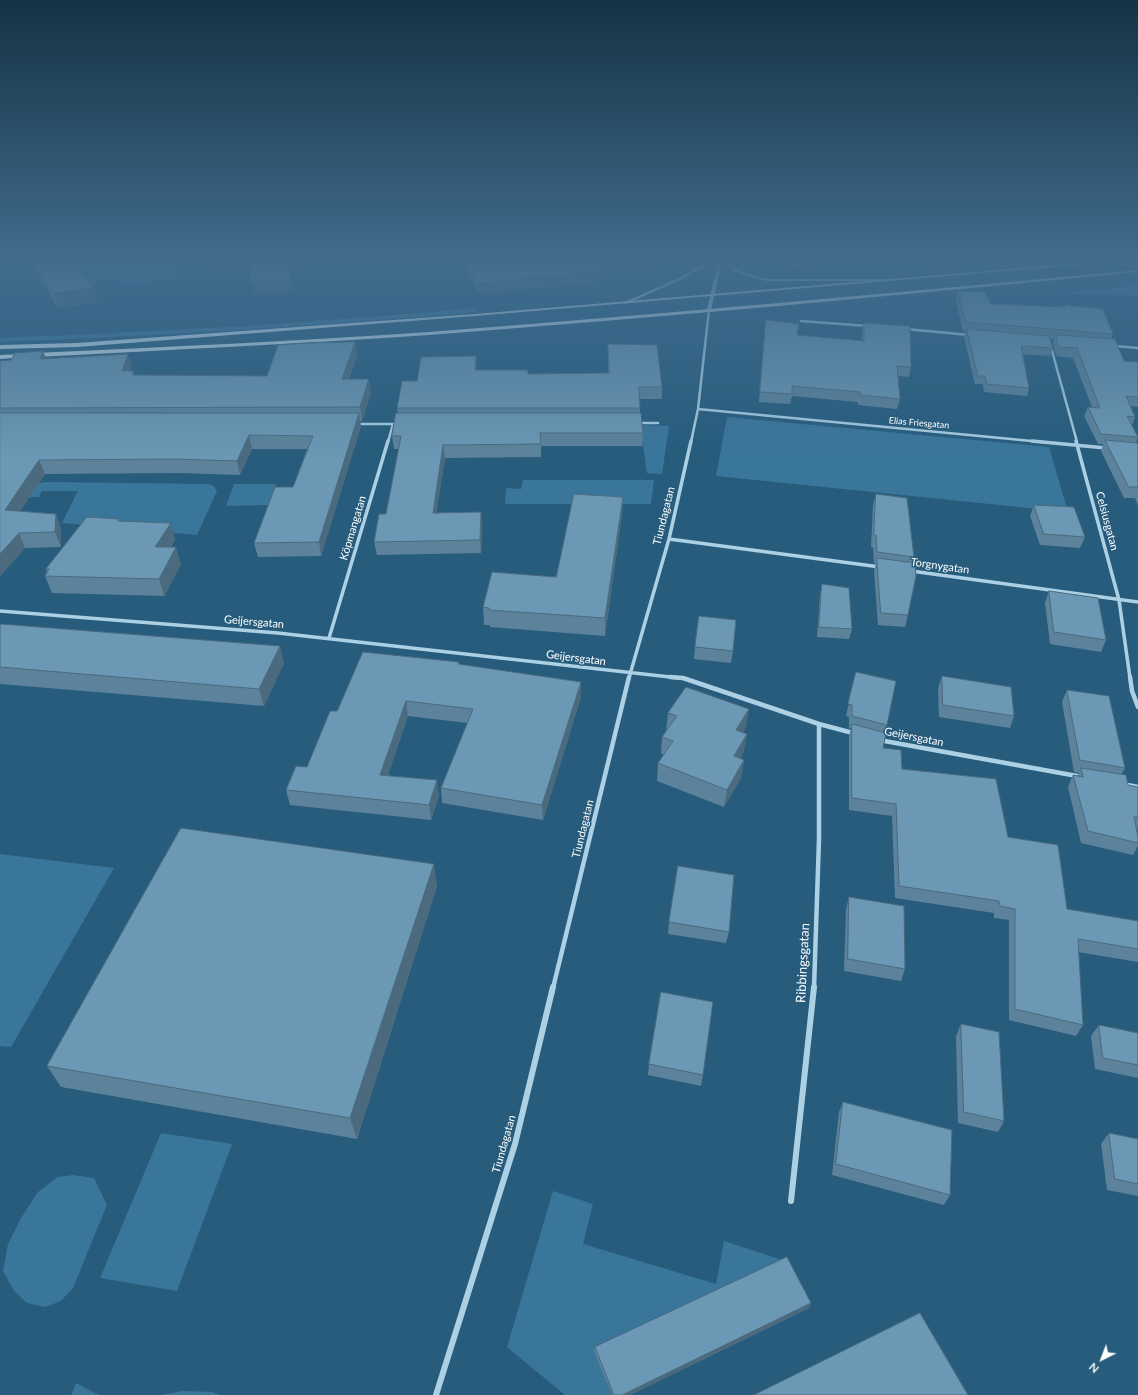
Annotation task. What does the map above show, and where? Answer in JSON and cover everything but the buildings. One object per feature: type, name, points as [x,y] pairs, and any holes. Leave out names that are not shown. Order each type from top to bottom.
[{"type":"main road","points":[[0,347],[205,336],[315,327]]},
{"type":"main road","points":[[0,357],[168,349],[506,327]]},
{"type":"street","name":"Tiundagatan","points":[[436,1395],[516,1137],[630,673],[669,538],[698,409],[707,327]]},
{"type":"street","points":[[902,329],[971,335]]},
{"type":"street","name":"Celsiusgatan","points":[[1049,341],[1119,600],[1132,691],[1138,708]]},
{"type":"street","points":[[1108,346],[1138,348]]},
{"type":"street","name":"Elias Friesgatan","points":[[698,409],[1108,448]]},
{"type":"street","points":[[634,423],[658,423]]},
{"type":"street","points":[[354,424],[401,424]]},
{"type":"street","name":"Köpmangatan","points":[[329,638],[393,424]]},
{"type":"street","points":[[669,538],[881,567]]},
{"type":"street","name":"Torgnygatan","points":[[905,571],[1138,602]]},
{"type":"street","name":"Geijersgatan","points":[[0,611],[329,638],[683,678],[819,724],[855,734]]},
{"type":"street","name":"Ribbingsgatan","points":[[791,1202],[814,985],[819,839],[819,724]]},
{"type":"street","name":"Geijersgatan","points":[[876,739],[1084,777]]},
{"type":"street","points":[[1115,783],[1138,787]]},
{"type":"shaded area","points":[[224,327],[282,327],[179,334],[0,342],[0,339],[14,337]]},
{"type":"shaded area","points":[[727,417],[1049,447],[1068,512],[716,476]]},
{"type":"shaded area","points":[[640,425],[669,426],[662,474],[647,473]]},
{"type":"shaded area","points":[[523,480],[654,480],[651,504],[505,504],[506,488],[521,489]]},
{"type":"shaded area","points":[[38,483],[209,484],[214,486],[217,491],[197,535],[62,523],[78,491],[42,491],[39,497],[15,497]]},
{"type":"shaded area","points":[[234,484],[276,484],[270,505],[226,506]]},
{"type":"shaded area","points":[[0,854],[114,868],[11,1047],[0,1046]]},
{"type":"shaded area","points":[[161,1133],[232,1144],[177,1291],[100,1278]]},
{"type":"shaded area","points":[[73,1175],[94,1178],[107,1205],[73,1288],[61,1301],[45,1307],[27,1303],[14,1291],[3,1271],[8,1244],[21,1218],[38,1192],[58,1177]]},
{"type":"shaded area","points":[[553,1191],[593,1204],[583,1244],[716,1284],[724,1241],[785,1261],[595,1351],[612,1395],[565,1395],[507,1347]]},
{"type":"shaded area","points":[[76,1383],[99,1395],[71,1395]]},
{"type":"shaded area","points":[[182,1391],[213,1392],[219,1395],[161,1395]]}]
